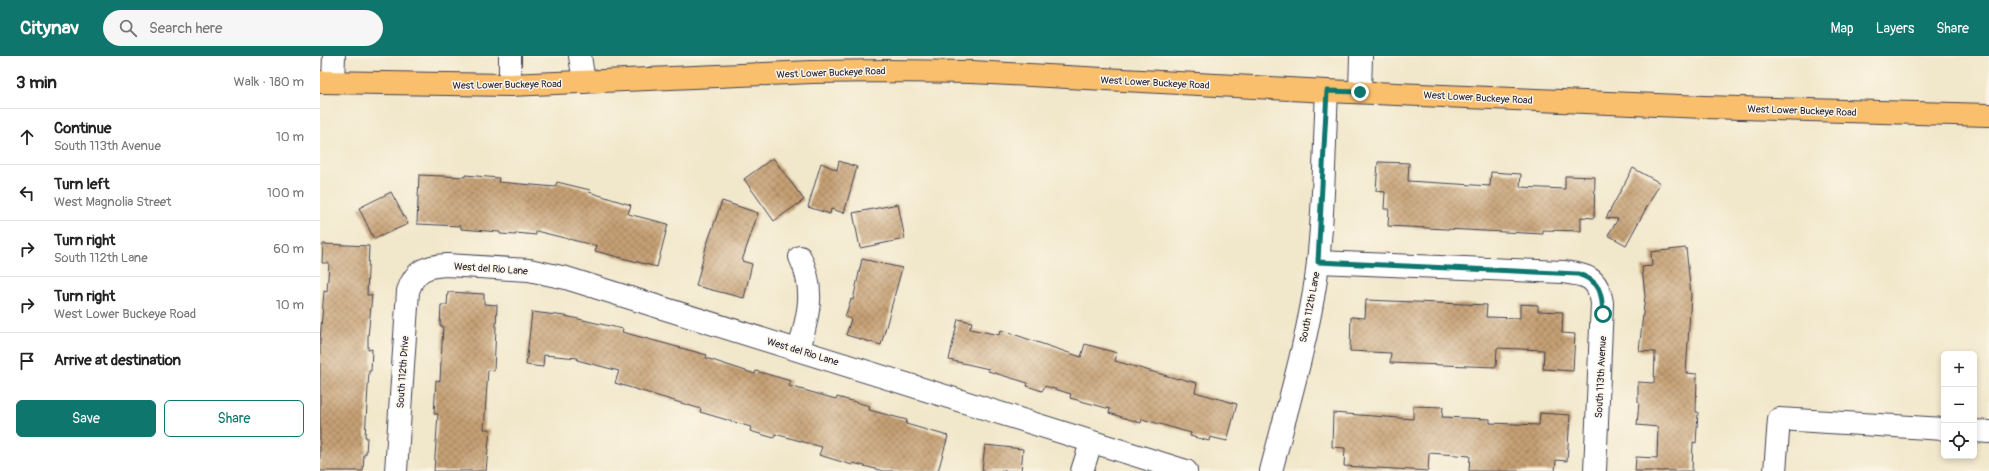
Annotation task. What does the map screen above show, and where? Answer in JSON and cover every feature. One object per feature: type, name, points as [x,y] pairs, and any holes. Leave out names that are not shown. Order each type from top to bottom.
[{"type":"main road","name":"West Lower Buckeye Road","points":[[327,82],[510,85],[812,72],[972,72],[1327,91],[1704,108],[1989,115]]},
{"type":"street","points":[[327,82],[334,56]]},
{"type":"street","points":[[510,56],[510,85]]},
{"type":"street","points":[[580,56],[584,82]]},
{"type":"street","points":[[1360,92],[1361,56]]},
{"type":"street","name":"South 112th Lane","points":[[1271,471],[1307,324],[1318,262],[1327,91]]},
{"type":"street","points":[[799,350],[809,312],[810,296],[809,282],[800,257]]},
{"type":"street","name":"South 113th Avenue","points":[[1318,262],[1563,272],[1588,277],[1597,284],[1600,292],[1603,314],[1595,471]]},
{"type":"street","name":"West del Rio Lane","points":[[416,274],[430,267],[446,265],[548,273],[799,350],[1091,443],[1186,471]]},
{"type":"street","name":"South 112th Drive","points":[[396,471],[407,300],[411,282],[416,274]]},
{"type":"street","points":[[1775,471],[1778,419],[1941,428]]},
{"type":"street","points":[[1977,431],[1989,432]]},
{"type":"street","points":[[1082,471],[1091,443]]},
{"type":"building","points":[[773,158],[804,200],[774,221],[744,179]]},
{"type":"building","points":[[839,161],[857,167],[844,213],[831,209],[830,214],[808,207],[821,163],[837,170]]},
{"type":"building","points":[[1378,162],[1409,163],[1408,181],[1490,186],[1491,172],[1521,174],[1520,187],[1565,189],[1565,176],[1595,177],[1594,218],[1581,217],[1581,231],[1543,230],[1543,234],[1388,226],[1389,209],[1384,209],[1385,192],[1376,191]]},
{"type":"building","points":[[1633,168],[1660,183],[1626,245],[1608,235],[1618,219],[1606,218]]},
{"type":"building","points":[[419,175],[465,177],[465,175],[499,178],[498,182],[555,187],[557,182],[590,190],[589,192],[631,205],[628,214],[668,224],[657,267],[595,251],[597,246],[536,231],[536,235],[516,233],[516,235],[500,234],[500,232],[461,229],[461,226],[417,224]]},
{"type":"building","points":[[391,192],[408,224],[374,239],[359,208]]},
{"type":"building","points":[[722,201],[758,213],[742,261],[752,264],[744,298],[696,286],[706,247]]},
{"type":"building","points":[[898,204],[905,239],[860,248],[853,213]]},
{"type":"building","points":[[323,244],[369,246],[367,295],[372,295],[368,350],[372,349],[371,371],[369,371],[365,437],[367,437],[366,454],[364,454],[363,471],[320,471],[320,340],[324,291],[327,292],[329,263],[322,263]]},
{"type":"building","points":[[1686,248],[1691,295],[1686,373],[1697,374],[1696,412],[1698,412],[1696,443],[1693,442],[1692,471],[1635,471],[1636,457],[1657,458],[1658,427],[1637,425],[1639,402],[1638,382],[1654,383],[1655,352],[1639,351],[1645,296],[1642,267],[1652,266],[1651,252]]},
{"type":"building","points":[[862,259],[902,268],[881,345],[846,335],[851,319],[845,317],[851,299],[853,300]]},
{"type":"building","points":[[448,292],[484,294],[484,304],[497,305],[494,371],[488,370],[484,429],[490,429],[486,471],[434,471],[438,414],[434,414],[436,380],[440,381],[443,326],[440,326],[441,305],[447,305]]},
{"type":"building","points":[[1366,300],[1487,305],[1486,317],[1520,318],[1520,304],[1538,305],[1538,311],[1563,312],[1562,333],[1575,334],[1573,371],[1543,369],[1544,350],[1497,348],[1496,367],[1390,363],[1391,353],[1350,351],[1351,317],[1365,318]]},
{"type":"building","points":[[532,312],[565,316],[623,329],[622,332],[707,355],[706,358],[755,374],[756,371],[791,381],[789,386],[836,399],[837,397],[870,406],[869,410],[907,420],[906,424],[948,436],[938,471],[883,471],[853,463],[852,465],[819,455],[822,447],[775,434],[774,438],[750,431],[751,427],[700,412],[701,409],[615,383],[619,371],[577,360],[578,358],[544,355],[543,367],[526,365]]},
{"type":"building","points":[[958,319],[972,322],[970,329],[999,335],[1001,330],[1081,357],[1085,344],[1117,353],[1115,361],[1197,383],[1195,392],[1237,404],[1227,441],[1210,437],[1209,441],[1190,436],[1191,433],[1142,419],[1141,423],[1109,413],[1110,409],[1070,398],[1071,394],[1045,386],[1042,391],[1027,386],[1028,383],[988,371],[989,369],[949,360]]},
{"type":"building","points":[[1413,406],[1443,407],[1442,417],[1490,419],[1490,423],[1539,425],[1540,413],[1570,415],[1567,461],[1556,460],[1555,471],[1469,471],[1470,456],[1429,453],[1428,471],[1344,466],[1345,448],[1332,447],[1333,413],[1413,419]]},
{"type":"building","points":[[985,445],[1023,449],[1021,471],[982,471]]},
{"type":"route","points":[[1360,92],[1327,91],[1318,262],[1563,272],[1578,274],[1588,277],[1597,284],[1600,292],[1603,314]]}]
